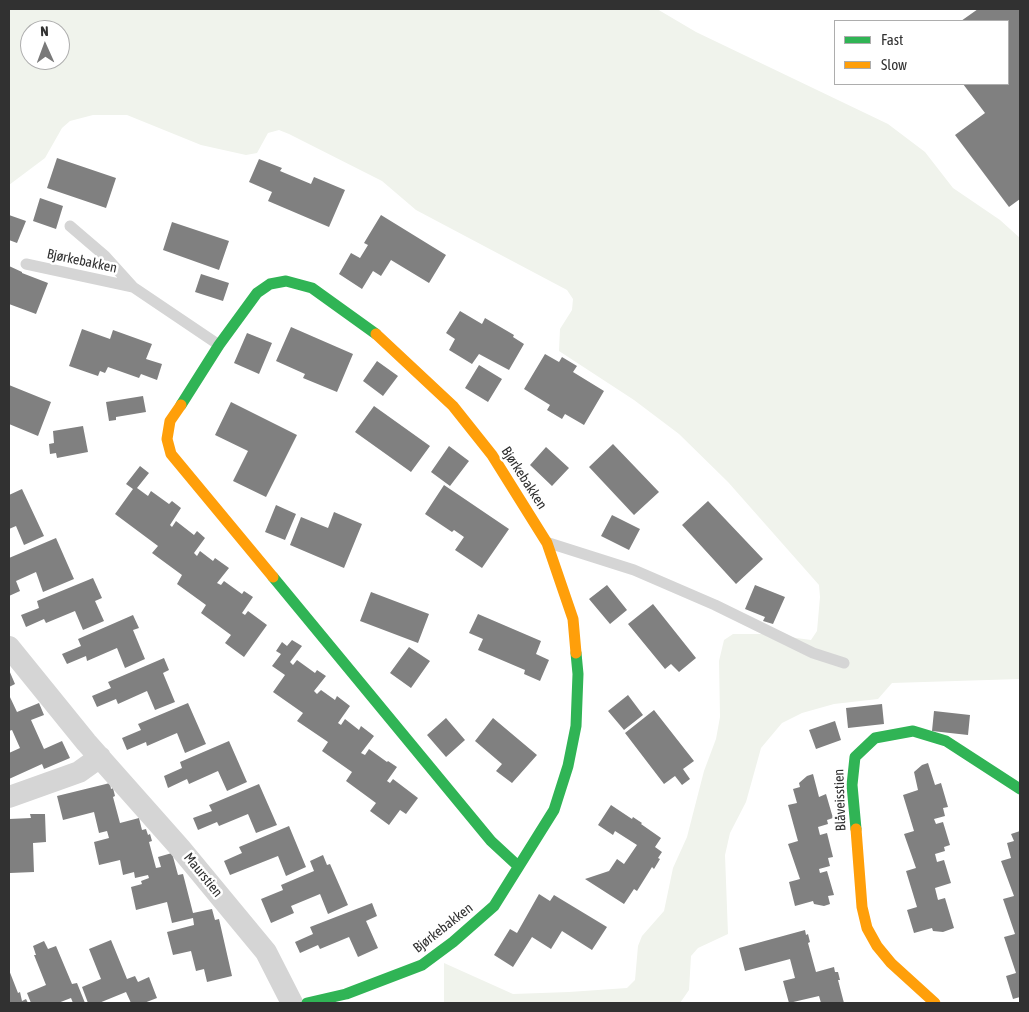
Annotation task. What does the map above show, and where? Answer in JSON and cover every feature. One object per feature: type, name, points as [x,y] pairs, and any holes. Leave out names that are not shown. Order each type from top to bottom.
[{"type":"street","name":"Bjørkebakken","points":[[307,1003],[346,994],[422,964],[453,942],[494,906],[554,810],[568,766],[576,726],[578,674],[573,619],[547,543],[492,455],[453,406],[383,340],[347,312],[312,288],[286,280],[270,284],[257,293],[219,345],[170,421],[167,439],[171,454],[485,833],[518,866]]},
{"type":"street","name":"Maurstien","points":[[9,647],[266,952],[292,1003]]},
{"type":"street","name":"Blåveisstien","points":[[935,1003],[891,963],[877,946],[867,928],[862,907],[852,785],[855,757],[875,738],[913,731],[946,741],[1020,789]]},
{"type":"street","points":[[9,797],[79,772],[100,757]]},
{"type":"lane","name":"Bjørkebakken","points":[[70,226],[105,256],[133,287],[219,345]]},
{"type":"lane","name":"Bjørkebakken","points":[[26,264],[133,287]]},
{"type":"lane","points":[[547,543],[634,570],[715,605],[813,653],[844,663]]},
{"type":"shaded area","points":[[9,9],[657,9],[696,32],[888,124],[925,152],[953,188],[1000,220],[1020,238],[1020,679],[892,683],[878,699],[834,704],[802,713],[782,723],[761,748],[746,802],[730,833],[725,855],[728,934],[698,948],[691,956],[689,990],[680,1003],[444,1003],[444,963],[513,994],[627,988],[635,980],[638,946],[642,936],[664,911],[673,868],[687,837],[704,771],[716,739],[720,717],[719,661],[724,640],[733,634],[767,634],[811,640],[817,631],[820,597],[819,585],[728,482],[679,434],[634,400],[559,351],[560,329],[572,310],[573,299],[567,290],[416,210],[382,181],[279,130],[268,133],[257,153],[246,155],[201,145],[127,115],[93,115],[70,121],[62,128],[45,158],[9,185]]},
{"type":"building","points":[[978,9],[1020,10],[1020,199],[1009,207],[955,135],[985,113],[964,85],[1009,85],[1009,20],[962,20]]},
{"type":"building","points":[[57,158],[116,178],[106,208],[47,188]]},
{"type":"building","points":[[259,159],[282,168],[280,171],[311,184],[314,177],[345,190],[329,227],[268,201],[272,192],[249,182]]},
{"type":"building","points":[[40,198],[63,206],[56,229],[33,221]]},
{"type":"building","points":[[9,215],[26,221],[17,243],[9,240]]},
{"type":"building","points":[[381,215],[446,255],[429,283],[391,260],[381,276],[373,271],[362,289],[339,274],[351,253],[360,258],[368,245],[364,243]]},
{"type":"building","points":[[172,222],[229,241],[219,270],[163,250]]},
{"type":"building","points":[[9,266],[48,283],[36,314],[9,304]]},
{"type":"building","points":[[201,274],[229,283],[223,301],[195,292]]},
{"type":"building","points":[[460,311],[482,324],[485,318],[514,335],[513,337],[524,344],[509,370],[479,354],[472,364],[449,350],[455,339],[446,333]]},
{"type":"building","points":[[291,327],[353,354],[337,392],[303,378],[305,374],[276,361]]},
{"type":"building","points":[[82,329],[110,339],[113,330],[152,344],[146,359],[162,364],[157,380],[141,374],[139,378],[108,367],[105,373],[100,371],[98,376],[69,366]]},
{"type":"building","points":[[247,333],[272,343],[259,374],[234,363]]},
{"type":"building","points":[[545,354],[559,362],[562,357],[577,366],[573,372],[604,391],[584,425],[565,414],[562,419],[547,410],[550,405],[524,389]]},
{"type":"building","points":[[377,361],[398,376],[383,396],[363,381]]},
{"type":"building","points":[[479,365],[502,379],[488,402],[465,388]]},
{"type":"building","points":[[9,385],[51,402],[38,436],[9,424]]},
{"type":"building","points":[[143,396],[146,412],[116,417],[116,420],[109,421],[106,402]]},
{"type":"building","points":[[231,402],[297,435],[266,497],[233,481],[248,451],[215,435]]},
{"type":"building","points":[[374,406],[430,446],[411,472],[355,432]]},
{"type":"building","points":[[83,426],[88,452],[57,458],[56,453],[50,454],[49,444],[54,443],[53,431]]},
{"type":"building","points":[[613,444],[659,492],[634,515],[589,467]]},
{"type":"building","points":[[449,446],[469,461],[450,486],[431,472]]},
{"type":"building","points":[[546,447],[569,468],[552,486],[530,465]]},
{"type":"building","points":[[140,466],[149,473],[137,488],[148,496],[151,491],[169,504],[172,501],[181,508],[170,525],[172,527],[176,521],[194,535],[197,531],[205,538],[194,553],[197,556],[200,551],[213,561],[215,558],[229,568],[217,583],[221,585],[224,581],[242,594],[244,591],[253,597],[242,613],[245,615],[248,611],[267,625],[244,657],[225,643],[231,635],[201,613],[206,605],[177,584],[182,575],[152,553],[158,546],[115,514],[133,489],[126,484]]},
{"type":"building","points":[[444,485],[509,529],[482,568],[455,550],[464,537],[454,530],[452,532],[425,514]]},
{"type":"building","points":[[22,489],[44,536],[24,545],[16,526],[9,529],[9,495]]},
{"type":"building","points":[[708,501],[763,559],[736,584],[682,525]]},
{"type":"building","points":[[276,505],[296,514],[285,540],[265,532]]},
{"type":"building","points":[[334,512],[362,524],[344,568],[290,545],[301,517],[328,528]]},
{"type":"building","points":[[612,515],[640,529],[629,550],[601,536]]},
{"type":"building","points":[[56,538],[74,579],[43,592],[36,572],[16,581],[20,591],[9,596],[9,558]]},
{"type":"building","points":[[93,578],[102,598],[95,601],[104,621],[83,630],[75,611],[46,623],[44,619],[26,627],[21,615],[39,608],[37,601]]},
{"type":"building","points":[[607,585],[627,610],[610,624],[589,599]]},
{"type":"building","points":[[755,585],[785,597],[773,624],[763,621],[765,617],[745,609]]},
{"type":"building","points":[[371,592],[429,614],[418,643],[360,621]]},
{"type":"building","points":[[653,604],[696,658],[679,672],[671,664],[665,669],[628,624]]},
{"type":"building","points":[[478,614],[541,641],[536,654],[549,660],[540,681],[524,674],[525,670],[478,650],[483,639],[469,633]]},
{"type":"building","points":[[133,615],[139,628],[133,630],[145,659],[125,668],[117,648],[87,661],[86,656],[67,664],[62,654],[81,646],[78,639]]},
{"type":"building","points":[[292,640],[302,646],[290,662],[293,665],[297,660],[315,673],[317,670],[326,676],[314,691],[317,694],[321,690],[335,700],[337,696],[350,706],[338,723],[341,725],[345,719],[359,730],[361,726],[374,736],[361,753],[365,755],[369,749],[397,767],[387,781],[390,783],[393,779],[418,798],[406,814],[400,810],[389,825],[370,811],[376,803],[346,781],[352,772],[322,751],[328,742],[297,721],[303,713],[273,692],[285,675],[272,666],[281,654],[276,651],[282,642],[287,646]]},
{"type":"building","points":[[409,647],[430,661],[411,688],[390,673]]},
{"type":"building","points":[[164,658],[169,670],[163,673],[175,702],[155,710],[147,691],[118,704],[116,699],[97,707],[92,696],[111,688],[108,682]]},
{"type":"building","points":[[9,670],[15,684],[9,687]]},
{"type":"building","points":[[9,695],[17,712],[39,703],[44,715],[31,720],[44,749],[62,741],[70,758],[44,769],[42,764],[9,779],[9,753],[20,748],[12,730],[9,731]]},
{"type":"building","points":[[628,695],[643,715],[624,730],[608,711]]},
{"type":"building","points":[[188,703],[206,744],[185,753],[177,733],[147,746],[146,742],[127,750],[122,738],[141,730],[138,724]]},
{"type":"building","points":[[882,704],[884,724],[848,728],[846,708]]},
{"type":"building","points":[[654,710],[694,761],[683,769],[690,779],[682,785],[675,776],[664,784],[625,733]]},
{"type":"building","points":[[934,711],[970,715],[968,735],[932,731]]},
{"type":"building","points":[[446,718],[465,740],[446,757],[427,735]]},
{"type":"building","points":[[493,718],[537,755],[512,783],[496,771],[502,764],[475,741]]},
{"type":"building","points":[[835,721],[841,740],[816,749],[809,730]]},
{"type":"building","points":[[229,741],[247,782],[227,791],[218,771],[189,784],[187,779],[168,788],[164,776],[182,768],[180,762]]},
{"type":"building","points":[[928,763],[935,785],[941,783],[948,807],[943,808],[945,816],[934,819],[936,824],[943,822],[950,845],[944,847],[945,851],[935,854],[937,862],[944,860],[951,883],[935,888],[938,900],[945,898],[954,928],[943,932],[933,931],[932,928],[914,933],[907,910],[917,907],[906,871],[916,868],[904,834],[914,831],[903,795],[918,790],[914,772],[922,765]]},
{"type":"building","points":[[813,774],[819,797],[826,794],[833,818],[827,820],[828,824],[818,827],[820,835],[827,833],[833,857],[828,858],[830,866],[819,869],[820,873],[827,871],[834,895],[828,896],[830,904],[824,906],[814,904],[813,901],[795,906],[789,882],[800,879],[788,844],[798,841],[788,805],[797,803],[793,789],[800,787],[799,783],[807,776]]},
{"type":"building","points":[[110,783],[115,796],[113,797],[120,823],[139,818],[142,830],[146,829],[148,835],[150,834],[152,841],[149,842],[156,868],[161,867],[158,857],[172,853],[178,875],[183,874],[193,913],[212,909],[215,920],[219,919],[232,976],[207,982],[204,969],[196,971],[191,951],[173,955],[167,932],[194,925],[193,918],[172,923],[167,902],[136,910],[131,887],[142,884],[141,881],[149,878],[148,875],[135,878],[134,872],[123,875],[120,860],[99,865],[94,842],[109,838],[107,831],[99,833],[94,812],[63,820],[57,796]]},
{"type":"building","points":[[259,784],[277,825],[256,833],[248,814],[219,826],[217,822],[198,830],[193,818],[212,811],[209,805]]},
{"type":"building","points":[[611,805],[632,819],[633,817],[661,838],[655,847],[662,852],[658,858],[660,859],[654,869],[652,867],[637,891],[634,889],[624,904],[585,879],[609,871],[617,859],[624,864],[637,845],[615,831],[613,835],[598,825]]},
{"type":"building","points":[[30,814],[45,814],[46,842],[33,843],[34,872],[10,873],[9,819],[31,818]]},
{"type":"building","points":[[289,826],[306,867],[286,876],[278,856],[230,875],[224,861],[242,853],[239,847]]},
{"type":"building","points":[[1020,831],[1020,997],[1013,999],[1006,976],[1016,973],[1004,937],[1015,934],[1003,899],[1014,896],[1001,861],[1011,858],[1007,843],[1014,841],[1011,834]]},
{"type":"building","points":[[323,855],[327,865],[330,864],[348,905],[328,914],[320,894],[291,906],[294,913],[271,923],[261,899],[283,890],[281,885],[314,871],[310,861]]},
{"type":"building","points":[[539,894],[550,901],[554,895],[607,927],[592,950],[562,931],[551,949],[532,937],[513,967],[494,955],[510,929],[517,933]]},
{"type":"building","points":[[372,903],[377,916],[366,921],[378,948],[358,957],[349,937],[320,949],[318,945],[300,953],[295,942],[313,934],[310,927]]},
{"type":"building","points":[[805,930],[806,935],[808,934],[810,942],[808,943],[816,972],[834,967],[835,972],[838,972],[840,980],[838,980],[844,1003],[821,1003],[819,996],[789,1003],[783,981],[795,978],[790,959],[745,971],[739,948]]},
{"type":"building","points":[[111,940],[127,979],[135,976],[138,982],[149,977],[157,998],[144,1003],[131,1003],[126,992],[99,1003],[88,1003],[82,987],[101,979],[89,949]]},
{"type":"building","points":[[44,941],[48,949],[56,946],[72,984],[77,983],[85,1003],[73,1003],[71,998],[58,1003],[31,1003],[27,993],[46,985],[34,955],[36,955],[33,946]]},
{"type":"building","points":[[9,970],[18,993],[20,992],[22,1001],[26,999],[28,1003],[9,1003]]},
{"type":"traffic: fast","points":[[181,405],[219,345],[257,293],[270,284],[286,281],[312,288],[376,334]]},
{"type":"traffic: fast","points":[[273,577],[491,841],[518,866]]},
{"type":"traffic: fast","points":[[307,1003],[346,994],[422,965],[453,942],[494,906],[554,810],[568,766],[576,726],[578,674],[576,653]]},
{"type":"traffic: fast","points":[[856,829],[852,785],[855,757],[875,738],[913,731],[946,741],[1020,789]]},
{"type":"traffic: slow","points":[[376,334],[453,406],[492,455],[547,543],[573,619],[576,653]]},
{"type":"traffic: slow","points":[[181,405],[170,421],[167,439],[171,454],[273,577]]},
{"type":"traffic: slow","points":[[856,829],[862,907],[867,928],[877,946],[891,963],[935,1003]]}]
